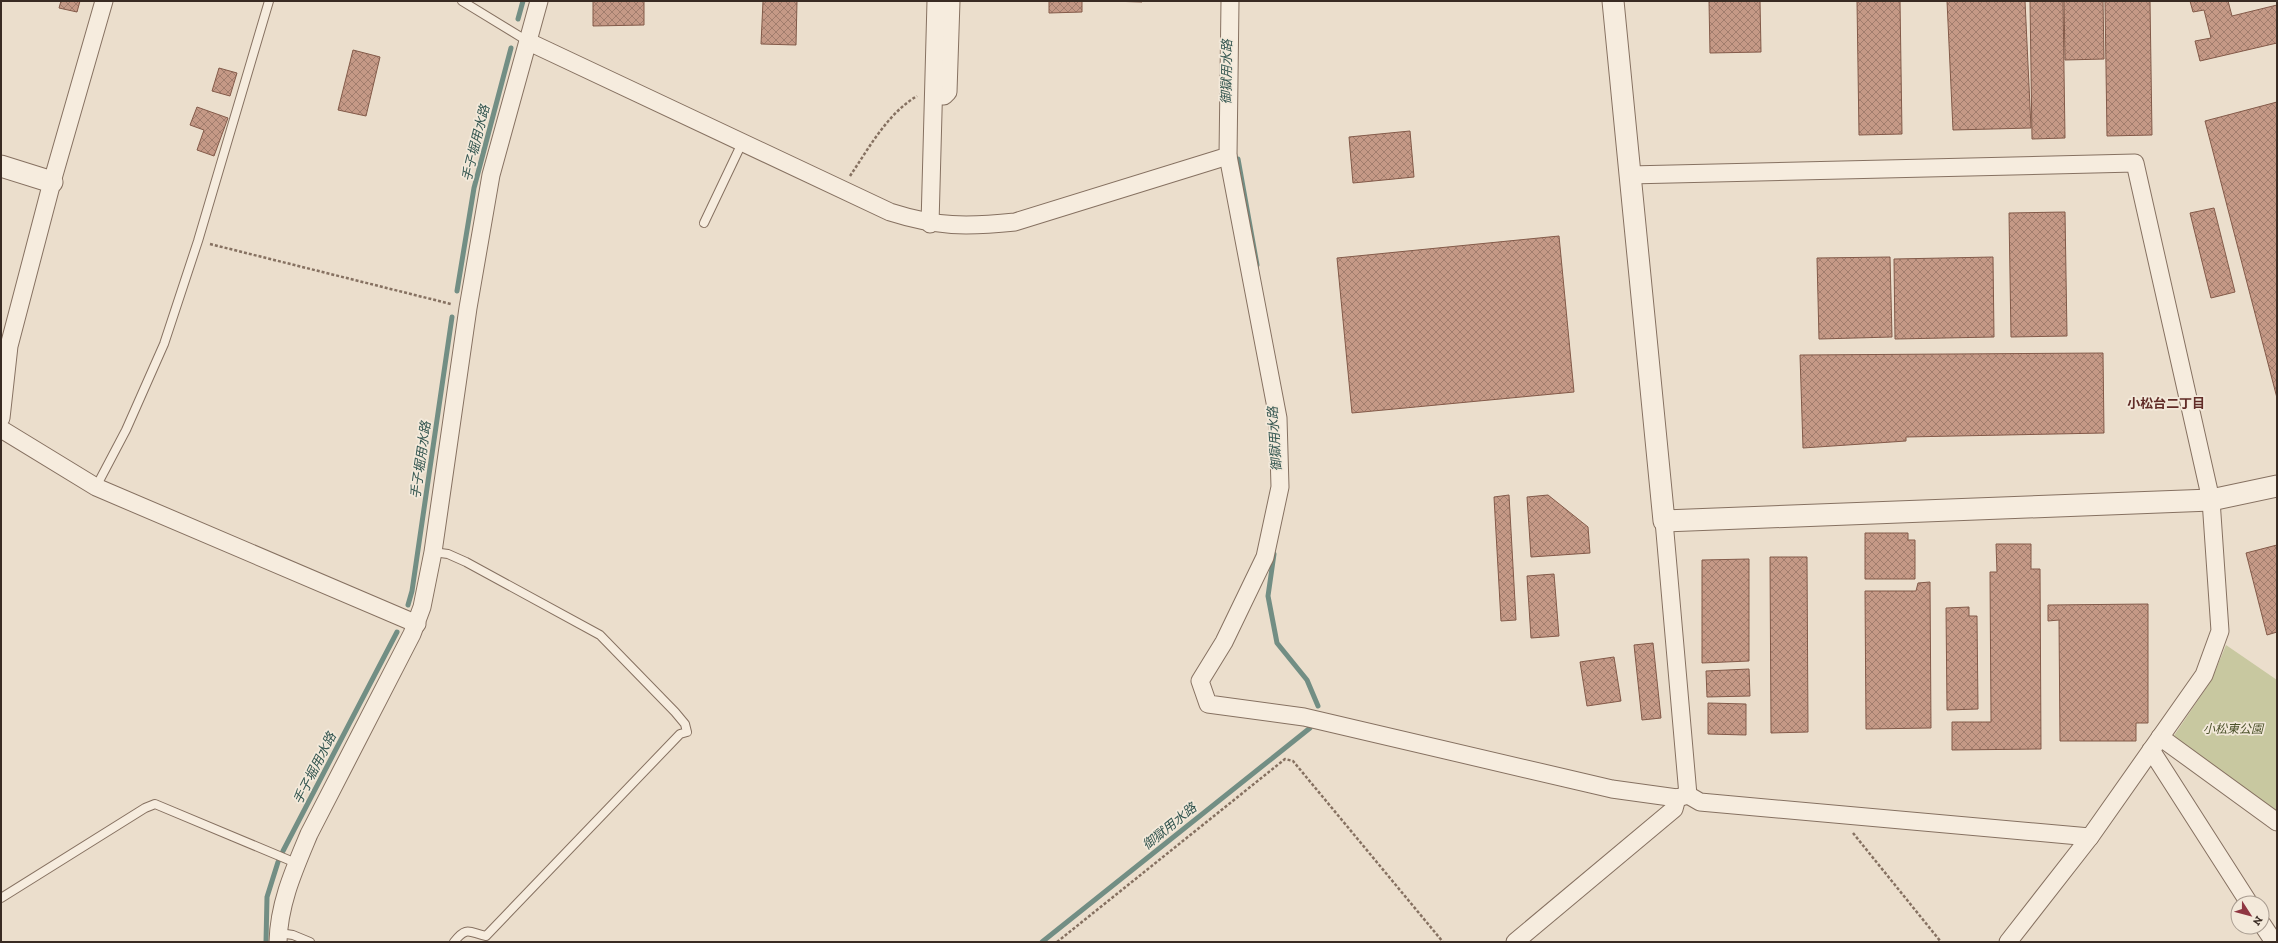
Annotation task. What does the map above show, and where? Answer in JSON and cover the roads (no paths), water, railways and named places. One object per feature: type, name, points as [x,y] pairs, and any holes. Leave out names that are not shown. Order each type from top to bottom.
[{"type":"street","points":[[1,418],[9,346],[52,182],[104,1]]},
{"type":"street","points":[[278,937],[286,888],[296,863],[309,834],[417,624],[433,552],[468,308],[491,175],[529,42],[539,1]]},
{"type":"street","points":[[930,224],[927,95],[936,1]]},
{"type":"street","points":[[927,95],[944,96],[948,92],[951,1]]},
{"type":"street","points":[[1230,1],[1228,156],[1278,418],[1280,486],[1265,557],[1224,642],[1200,681],[1208,704],[1304,717],[1612,789],[1683,797],[1700,802],[2090,837]]},
{"type":"street","points":[[1515,942],[1674,809],[1683,797],[1664,521],[1613,1]]},
{"type":"street","points":[[529,42],[840,191],[890,212],[930,224],[980,225],[1015,222],[1228,156]]},
{"type":"street","points":[[1629,175],[2135,163],[2211,500],[2220,631],[2204,675],[2090,837],[2008,942]]},
{"type":"street","points":[[1,166],[52,182]]},
{"type":"street","points":[[1,430],[96,486],[417,624]]},
{"type":"street","points":[[1664,521],[2211,500],[2277,486]]},
{"type":"street","points":[[2155,743],[2277,822]]},
{"type":"street","points":[[2155,743],[2244,895]]},
{"type":"lane","points":[[96,486],[126,430],[164,344],[198,241],[269,1]]},
{"type":"lane","points":[[462,1],[529,42]]},
{"type":"lane","points":[[704,223],[742,143]]},
{"type":"lane","points":[[433,552],[448,554],[466,562],[600,636],[685,724],[687,732],[680,734],[486,936],[472,931],[466,931],[460,934],[454,942]]},
{"type":"lane","points":[[1,898],[145,808],[155,804],[296,863]]},
{"type":"lane","points":[[278,937],[293,935],[310,942]]},
{"type":"waterway","name":"手子堀用水路","points":[[518,19],[523,1]]},
{"type":"waterway","name":"手子堀用水路","points":[[457,291],[474,188],[511,48]]},
{"type":"waterway","name":"御獄用水路","points":[[1238,159],[1257,265]]},
{"type":"waterway","name":"手子堀用水路","points":[[408,605],[412,591],[452,317]]},
{"type":"waterway","name":"御獄用水路","points":[[1274,554],[1268,596],[1277,643],[1307,680],[1318,706]]},
{"type":"waterway","name":"手子堀用水路","points":[[283,851],[397,632]]},
{"type":"waterway","name":"御獄用水路","points":[[1042,942],[1310,728]]},
{"type":"waterway","name":"手子堀用水路","points":[[266,942],[267,897],[278,862]]},
{"type":"district","name":"小松台二丁目","points":[[2166,403]]},
{"type":"park label","name":"小松東公園","points":[[2233,729]]}]
